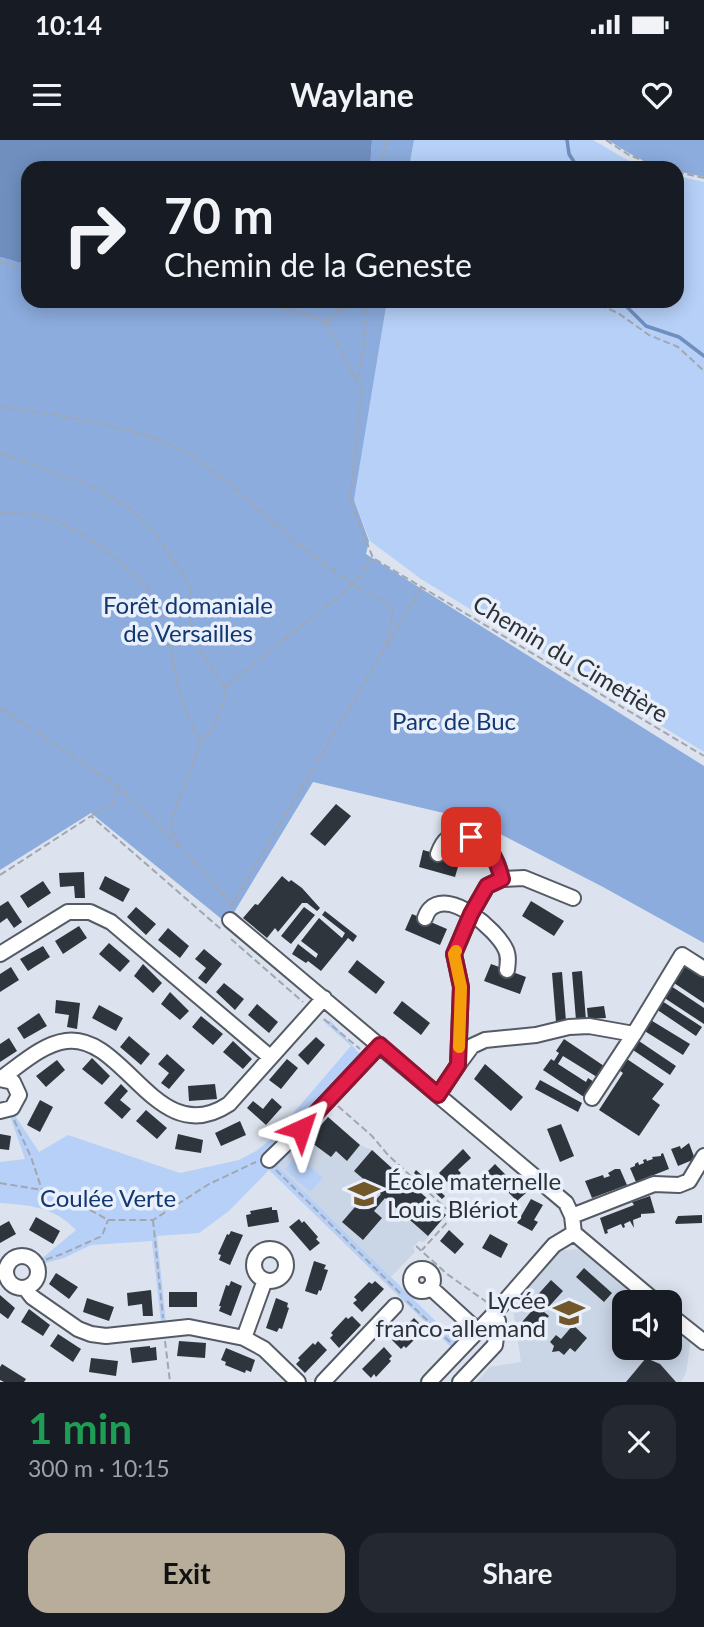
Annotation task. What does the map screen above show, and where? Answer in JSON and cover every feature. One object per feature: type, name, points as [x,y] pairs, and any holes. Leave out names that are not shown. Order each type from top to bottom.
[{"type":"street","points":[[438,854],[444,841],[454,835],[471,837],[487,847],[498,864],[502,879]]},
{"type":"street","points":[[458,1065],[461,987],[454,954],[471,914],[487,886],[502,879],[524,878],[573,898]]},
{"type":"street","points":[[425,918],[431,908],[441,904],[456,905],[471,914],[496,935],[506,949],[507,970]]},
{"type":"street","points":[[0,954],[68,912],[90,912],[111,922],[270,1057]]},
{"type":"street","points":[[226,925],[324,998],[566,1203],[572,1216],[574,1233],[642,1290]]},
{"type":"street","points":[[592,1098],[682,955],[704,969]]},
{"type":"street","points":[[0,1079],[45,1049],[66,1041],[83,1043],[100,1051],[166,1106],[180,1114],[197,1116],[215,1113],[229,1104],[324,998]]},
{"type":"street","points":[[438,1095],[472,1046],[485,1040],[589,1026],[634,1034]]},
{"type":"street","points":[[268,1160],[380,1045]]},
{"type":"street","points":[[4,1110],[18,1100],[18,1089],[30,1059]]},
{"type":"street","points":[[0,1079],[13,1082],[18,1089]]},
{"type":"street","points":[[572,1216],[654,1184],[679,1185],[689,1181],[704,1156]]},
{"type":"street","points":[[429,1382],[495,1313],[554,1245],[574,1233]]},
{"type":"street","points":[[26,1288],[37,1279],[38,1268],[36,1263],[27,1257],[17,1257],[12,1259],[6,1269],[10,1284],[26,1288],[32,1297],[78,1329],[106,1336],[164,1329],[208,1329],[244,1338],[264,1349],[298,1382]]},
{"type":"street","points":[[244,1338],[265,1280]]},
{"type":"street","points":[[429,1287],[478,1331]]},
{"type":"street","points":[[323,1382],[395,1306]]},
{"type":"street","points":[[460,1382],[495,1345],[498,1321],[495,1313]]},
{"type":"street","points":[[682,1325],[704,1342]]},
{"type":"path","points":[[382,161],[386,140]]},
{"type":"path","points":[[606,140],[644,161]]},
{"type":"path","points":[[684,174],[704,178]]},
{"type":"path","points":[[0,262],[21,270]]},
{"type":"path","points":[[225,687],[354,584],[373,558],[350,500],[362,392],[326,322],[278,308]]},
{"type":"path","points":[[326,322],[338,311],[346,308]]},
{"type":"path","points":[[357,383],[365,337],[366,308]]},
{"type":"path","points":[[606,308],[649,335],[678,347],[704,371]]},
{"type":"path","points":[[0,407],[38,411],[172,444],[247,498],[286,535],[354,584],[386,600],[393,608],[386,646]]},
{"type":"path","points":[[0,453],[97,488],[132,510],[153,531],[190,588],[190,620],[196,644],[225,687],[225,700],[217,722],[201,742],[172,818],[171,829],[184,852]]},
{"type":"path","points":[[0,512],[40,515],[55,520],[93,542],[131,571],[156,602],[170,643],[183,704],[201,742]]},
{"type":"path","name":"Chemin du Cimetière","points":[[373,558],[704,756]]},
{"type":"path","points":[[226,925],[225,916],[232,903],[422,587]]},
{"type":"path","points":[[0,708],[119,787],[232,903]]},
{"type":"path","points":[[0,875],[111,805],[119,787]]},
{"type":"path","points":[[91,816],[226,925]]},
{"type":"path","points":[[232,939],[369,1057]]},
{"type":"path","points":[[337,1105],[372,1136],[388,1156],[452,1213],[452,1217],[422,1250]]},
{"type":"path","points":[[4,1110],[31,1157],[42,1190]]},
{"type":"path","points":[[0,1183],[42,1190],[76,1202],[108,1220],[153,1220],[209,1184],[261,1160],[268,1160],[269,1164],[459,1351]]},
{"type":"path","points":[[36,1263],[102,1236],[108,1220]]},
{"type":"path","points":[[153,1220],[170,1382]]},
{"type":"path","points":[[416,1246],[495,1313]]},
{"type":"shaded area","points":[[0,140],[372,140],[370,161],[21,161],[21,263],[0,257]]},
{"type":"shaded area","name":"École maternelle Louis Blériot","points":[[325,1114],[360,1145],[372,1150],[394,1170],[396,1168],[397,1172],[446,1215],[424,1242],[419,1241],[413,1247],[415,1252],[391,1277],[278,1166]]},
{"type":"shaded area","name":"Lycée franco-allemand","points":[[579,1249],[631,1290],[612,1290],[612,1360],[682,1360],[682,1332],[691,1339],[686,1373],[681,1382],[476,1382],[490,1367],[521,1362],[512,1303],[558,1251]]},
{"type":"green space","points":[[372,140],[414,140],[410,161],[370,161]]},
{"type":"green space","points":[[414,140],[593,140],[629,161],[410,161]]},
{"type":"green space","points":[[608,140],[704,140],[704,177],[684,173],[684,161],[645,161]]},
{"type":"green space","points":[[684,178],[704,182],[704,752],[421,579],[370,541],[354,500],[386,308],[684,308]]},
{"type":"green space","name":"Forêt domaniale de Versailles","points":[[0,257],[21,263],[21,308],[386,308],[354,500],[369,541],[366,554],[704,766],[704,943],[473,820],[313,782],[233,914],[224,921],[91,813],[0,870]]},
{"type":"green space","name":"Coulée Verte","points":[[321,1019],[328,1022],[330,1020],[358,1052],[377,1059],[278,1166],[457,1342],[452,1348],[269,1170],[229,1211],[199,1233],[157,1236],[166,1322],[161,1323],[152,1241],[91,1245],[64,1258],[42,1264],[40,1260],[76,1230],[50,1212],[31,1206],[0,1203],[0,1162],[25,1159],[10,1116],[14,1114],[39,1152],[68,1135],[180,1173],[239,1160],[271,1139],[351,1046]]},
{"type":"green space","points":[[297,1155],[323,1178],[310,1192],[285,1169]]},
{"type":"building","points":[[336,804],[351,816],[325,846],[310,834]]},
{"type":"building","points":[[423,850],[460,860],[455,877],[419,867]]},
{"type":"building","points":[[84,872],[85,898],[75,898],[74,886],[60,887],[59,873]]},
{"type":"building","points":[[105,876],[130,889],[123,902],[99,889]]},
{"type":"building","points":[[282,876],[302,888],[320,908],[317,911],[307,903],[302,903],[278,932],[275,928],[267,938],[243,918],[255,904],[258,905]]},
{"type":"building","points":[[43,881],[51,893],[28,908],[20,896]]},
{"type":"building","points":[[8,901],[22,922],[14,928],[7,918],[0,923],[0,906]]},
{"type":"building","points":[[531,901],[564,921],[554,936],[522,916]]},
{"type":"building","points":[[136,907],[156,924],[146,935],[127,917]]},
{"type":"building","points":[[304,907],[315,915],[291,944],[281,936]]},
{"type":"building","points":[[325,911],[357,936],[353,942],[348,938],[321,971],[292,954],[298,944],[316,958],[318,954],[301,941],[319,918],[342,938],[345,933],[322,915]]},
{"type":"building","points":[[412,914],[447,929],[440,945],[405,930]]},
{"type":"building","points":[[79,926],[87,938],[63,954],[55,941]]},
{"type":"building","points":[[168,928],[189,946],[180,958],[158,940]]},
{"type":"building","points":[[109,943],[130,961],[120,972],[99,954]]},
{"type":"building","points":[[43,946],[50,957],[28,971],[20,959]]},
{"type":"building","points":[[204,949],[222,964],[206,984],[198,978],[206,968],[195,959]]},
{"type":"building","points":[[357,960],[385,982],[376,994],[348,972]]},
{"type":"building","points":[[143,964],[162,983],[153,993],[134,976]]},
{"type":"building","points":[[491,964],[526,977],[520,994],[484,981]]},
{"type":"building","points":[[685,966],[704,978],[704,1003],[674,983]]},
{"type":"building","points":[[11,967],[19,980],[0,992],[0,974]]},
{"type":"building","points":[[582,971],[586,1020],[576,1020],[572,972]]},
{"type":"building","points":[[562,972],[566,1021],[556,1022],[552,973]]},
{"type":"building","points":[[224,983],[244,999],[235,1010],[216,992]]},
{"type":"building","points":[[671,986],[704,1008],[704,1024],[663,997]]},
{"type":"building","points":[[170,992],[189,1011],[180,1020],[161,1004]]},
{"type":"building","points":[[56,1000],[80,1003],[77,1029],[67,1027],[69,1015],[55,1013]]},
{"type":"building","points":[[402,1001],[430,1023],[421,1035],[393,1013]]},
{"type":"building","points":[[662,1001],[702,1027],[696,1036],[656,1009]]},
{"type":"building","points":[[257,1004],[278,1022],[269,1033],[248,1015]]},
{"type":"building","points":[[99,1005],[123,1018],[116,1031],[92,1018]]},
{"type":"building","points":[[604,1006],[606,1018],[588,1019],[587,1008]]},
{"type":"building","points":[[39,1013],[47,1026],[24,1039],[17,1028]]},
{"type":"building","points":[[201,1016],[223,1034],[213,1045],[192,1027]]},
{"type":"building","points":[[649,1019],[690,1044],[683,1055],[643,1030]]},
{"type":"building","points":[[129,1036],[150,1054],[141,1065],[120,1047]]},
{"type":"building","points":[[316,1037],[325,1045],[308,1065],[298,1055]]},
{"type":"building","points":[[9,1038],[17,1051],[0,1062],[0,1044]]},
{"type":"building","points":[[564,1039],[604,1066],[597,1077],[563,1056],[558,1064],[586,1082],[588,1078],[594,1082],[584,1097],[543,1070],[551,1059],[554,1061],[559,1053],[556,1051]]},
{"type":"building","points":[[636,1039],[676,1066],[670,1075],[630,1048]]},
{"type":"building","points":[[233,1041],[252,1059],[243,1069],[223,1052]]},
{"type":"building","points":[[167,1054],[185,1070],[169,1089],[161,1083],[169,1073],[158,1064]]},
{"type":"building","points":[[624,1057],[664,1084],[652,1099],[660,1105],[639,1136],[599,1110],[623,1073],[616,1068]]},
{"type":"building","points":[[92,1058],[110,1076],[102,1085],[82,1069]]},
{"type":"building","points":[[287,1059],[298,1068],[281,1089],[269,1080]]},
{"type":"building","points":[[57,1060],[65,1070],[46,1087],[36,1076]]},
{"type":"building","points":[[485,1064],[523,1097],[511,1111],[474,1079]]},
{"type":"building","points":[[540,1080],[582,1103],[578,1112],[535,1089]]},
{"type":"building","points":[[121,1084],[128,1091],[120,1100],[131,1109],[122,1119],[104,1103]]},
{"type":"building","points":[[215,1084],[217,1099],[189,1101],[188,1086]]},
{"type":"building","points":[[272,1098],[282,1107],[266,1125],[247,1108],[253,1101],[263,1109]]},
{"type":"building","points":[[40,1100],[53,1107],[40,1132],[27,1125]]},
{"type":"building","points":[[146,1110],[167,1128],[157,1139],[136,1121]]},
{"type":"building","points":[[328,1117],[360,1145],[347,1161],[336,1151],[331,1157],[308,1140]]},
{"type":"building","points":[[240,1121],[246,1135],[221,1146],[215,1133]]},
{"type":"building","points":[[561,1124],[574,1156],[560,1162],[547,1129]]},
{"type":"building","points":[[0,1134],[11,1136],[9,1150],[0,1149]]},
{"type":"building","points":[[178,1134],[203,1140],[201,1153],[175,1149]]},
{"type":"building","points":[[689,1143],[695,1159],[678,1166],[671,1149],[680,1146],[681,1149]]},
{"type":"building","points":[[463,1149],[471,1158],[458,1170],[461,1173],[457,1177],[454,1175],[447,1182],[439,1173]]},
{"type":"building","points":[[372,1150],[394,1170],[396,1168],[397,1172],[446,1215],[428,1236],[385,1198],[374,1211],[382,1218],[363,1240],[342,1222],[361,1200],[369,1207],[381,1194],[354,1171]]},
{"type":"building","points":[[663,1153],[669,1169],[636,1182],[630,1168],[638,1162],[639,1165],[644,1163],[643,1160],[653,1159],[652,1157],[661,1156]]},
{"type":"building","points":[[495,1164],[506,1175],[494,1188],[482,1177]]},
{"type":"building","points":[[620,1169],[627,1185],[592,1198],[585,1181],[603,1175],[604,1178],[610,1176],[608,1173]]},
{"type":"building","points":[[416,1170],[445,1196],[442,1199],[414,1173]]},
{"type":"building","points":[[513,1180],[526,1193],[517,1201],[505,1189]]},
{"type":"building","points":[[650,1196],[655,1213],[641,1214],[641,1217],[633,1220],[634,1228],[630,1221],[624,1224],[625,1227],[621,1224],[607,1230],[608,1233],[605,1234],[600,1218]]},
{"type":"building","points":[[531,1199],[543,1205],[534,1220],[538,1222],[532,1231],[517,1223]]},
{"type":"building","points":[[272,1207],[272,1210],[277,1210],[279,1222],[248,1227],[246,1215],[251,1214],[250,1211]]},
{"type":"building","points":[[702,1215],[702,1223],[675,1222],[678,1216]]},
{"type":"building","points":[[36,1217],[60,1231],[53,1244],[29,1230]]},
{"type":"building","points":[[299,1219],[318,1237],[316,1239],[320,1243],[310,1251],[289,1227]]},
{"type":"building","points":[[9,1221],[16,1234],[0,1243],[0,1226]]},
{"type":"building","points":[[449,1230],[464,1244],[455,1254],[440,1241]]},
{"type":"building","points":[[231,1231],[243,1235],[230,1265],[219,1260],[221,1255],[218,1254]]},
{"type":"building","points":[[490,1234],[508,1244],[501,1258],[482,1248]]},
{"type":"building","points":[[314,1261],[326,1265],[324,1269],[328,1270],[317,1295],[305,1291]]},
{"type":"building","points":[[584,1268],[612,1293],[604,1302],[576,1277]]},
{"type":"building","points":[[56,1273],[78,1287],[69,1299],[49,1284]]},
{"type":"building","points":[[551,1280],[563,1291],[544,1312],[549,1316],[533,1333],[522,1322],[537,1305],[533,1300]]},
{"type":"building","points":[[231,1281],[242,1286],[231,1316],[219,1311],[219,1306],[226,1285],[229,1286]]},
{"type":"building","points":[[375,1281],[384,1289],[362,1312],[353,1303],[357,1300],[354,1297],[369,1282],[372,1284]]},
{"type":"building","points":[[151,1290],[153,1316],[143,1316],[142,1304],[128,1306],[127,1293]]},
{"type":"building","points":[[169,1292],[197,1292],[197,1307],[169,1307]]},
{"type":"building","points":[[0,1295],[15,1308],[8,1319],[0,1313]]},
{"type":"building","points":[[87,1298],[114,1307],[109,1321],[83,1312]]},
{"type":"building","points":[[276,1298],[288,1303],[289,1308],[282,1329],[279,1328],[277,1332],[266,1328]]},
{"type":"building","points":[[29,1309],[50,1325],[43,1336],[21,1322]]},
{"type":"building","points":[[352,1316],[361,1325],[339,1348],[330,1338],[333,1335],[331,1333],[346,1317],[348,1319]]},
{"type":"building","points":[[414,1318],[423,1327],[420,1330],[422,1332],[406,1348],[404,1346],[401,1349],[392,1340]]},
{"type":"building","points":[[573,1325],[587,1338],[575,1352],[570,1348],[564,1355],[559,1351],[552,1352],[554,1346],[550,1342],[556,1335],[561,1339]]},
{"type":"building","points":[[58,1334],[81,1349],[73,1362],[50,1346]]},
{"type":"building","points":[[179,1341],[206,1343],[205,1358],[177,1356]]},
{"type":"building","points":[[318,1341],[327,1350],[305,1373],[296,1364],[300,1360],[298,1358]]},
{"type":"building","points":[[156,1347],[157,1360],[132,1363],[130,1348]]},
{"type":"building","points":[[384,1347],[392,1356],[389,1359],[391,1361],[376,1377],[374,1374],[371,1378],[362,1369]]},
{"type":"building","points":[[226,1348],[255,1360],[251,1372],[246,1370],[245,1373],[225,1365],[226,1362],[221,1360]]},
{"type":"building","points":[[91,1358],[118,1361],[116,1376],[89,1372]]},
{"type":"building","points":[[644,1360],[651,1360],[660,1364],[676,1382],[626,1382]]},
{"type":"building","points":[[2,1364],[26,1379],[24,1382],[0,1380]]},
{"type":"waterway","points":[[567,140],[569,154],[574,161]]},
{"type":"waterway","points":[[628,308],[646,326],[679,337],[704,356]]},
{"type":"slow traffic","points":[[456,951],[454,954],[461,987],[459,1047]]},
{"type":"place","name":"École maternelle Louis Blériot","points":[[364,1194]]},
{"type":"place","name":"Lycée franco-allemand","points":[[569,1313]]},
{"type":"route","points":[[301,1129],[380,1045],[438,1095],[458,1065],[461,987],[454,954],[471,914],[487,886],[502,879],[498,864],[487,847],[471,837]]},
{"type":"park label","name":"Parc de Buc","points":[[454,720]]}]
